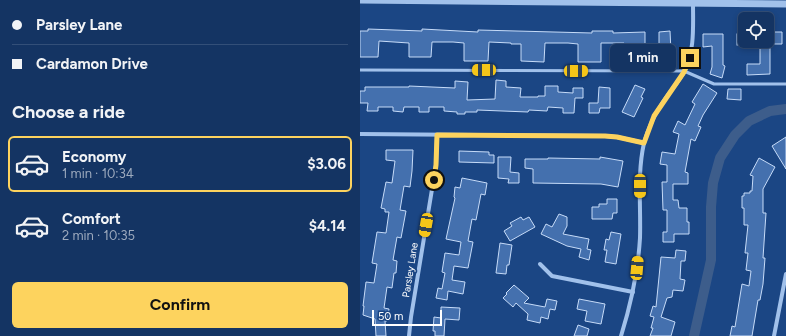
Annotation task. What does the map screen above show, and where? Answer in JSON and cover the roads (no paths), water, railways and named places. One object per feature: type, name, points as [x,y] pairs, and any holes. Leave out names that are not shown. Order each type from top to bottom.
[{"type":"street","points":[[360,0],[693,3],[749,2],[786,4]]},
{"type":"street","points":[[620,336],[633,292],[637,268],[640,238],[641,166],[644,143],[654,116],[684,72],[690,58],[693,3]]},
{"type":"street","points":[[360,134],[605,136],[644,143]]},
{"type":"street","name":"Parsley Lane","points":[[409,336],[436,165],[437,135]]},
{"type":"street","points":[[540,264],[552,276],[633,292]]},
{"type":"street","points":[[774,336],[786,274]]},
{"type":"lane","points":[[360,70],[684,72],[714,84],[786,84]]},
{"type":"waterway","points":[[694,336],[711,260],[711,207],[713,183],[720,158],[735,135],[749,121],[770,111],[786,109]]}]
